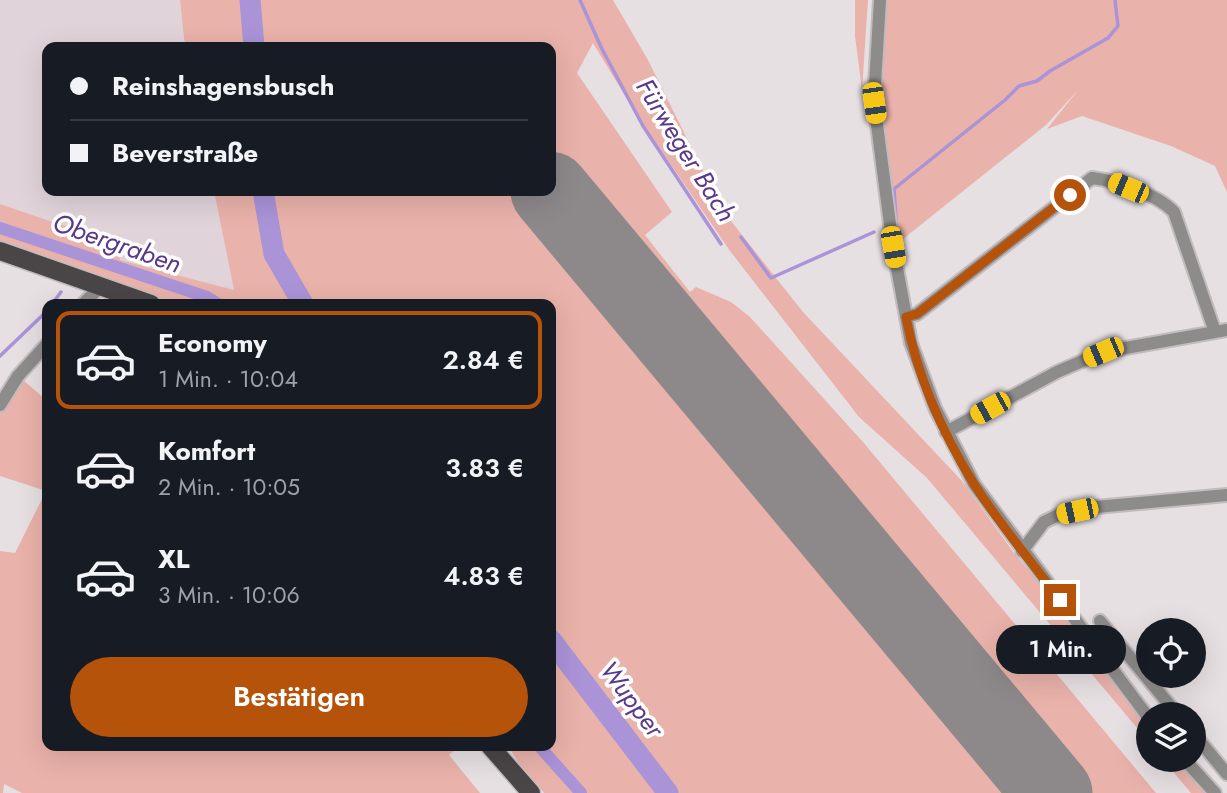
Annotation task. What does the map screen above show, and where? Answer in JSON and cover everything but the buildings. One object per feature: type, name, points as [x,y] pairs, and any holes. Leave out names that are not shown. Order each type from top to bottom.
[{"type":"main road","points":[[0,251],[137,299]]},
{"type":"main road","points":[[494,751],[531,793]]},
{"type":"street","points":[[880,0],[874,103],[893,247],[911,343],[946,432],[974,484],[1137,702]]},
{"type":"street","points":[[906,317],[917,314],[1092,178],[1110,180],[1165,203],[1174,212],[1221,331],[1103,352],[1057,372],[946,432]]},
{"type":"street","points":[[88,299],[101,286]]},
{"type":"street","points":[[0,405],[18,376],[42,350]]},
{"type":"street","points":[[1023,551],[1044,523],[1058,515],[1096,507],[1224,495],[1227,509]]},
{"type":"street","points":[[1100,621],[1167,702]]},
{"type":"street","points":[[1206,749],[1227,774]]},
{"type":"street","points":[[1196,772],[1215,793]]},
{"type":"shaded area","points":[[0,0],[180,0],[184,42],[42,42],[42,196],[215,196],[234,290],[120,260],[117,244],[0,204]]},
{"type":"shaded area","points":[[180,0],[613,0],[648,60],[723,211],[803,312],[962,481],[1014,553],[1105,660],[1137,702],[1136,727],[927,478],[859,417],[730,251],[633,109],[593,43],[577,73],[672,212],[645,235],[690,292],[696,287],[731,302],[750,317],[863,442],[1156,793],[544,793],[511,751],[556,751],[556,299],[157,299],[0,244],[0,204],[117,244],[120,260],[234,290],[215,196],[556,196],[556,42],[184,42]]},
{"type":"shaded area","points":[[855,0],[868,0],[862,90],[855,36]]},
{"type":"shaded area","points":[[884,0],[1227,0],[1227,192],[1215,166],[1171,146],[1082,116],[1047,129],[1078,90],[1046,125],[898,243],[882,101]]},
{"type":"shaded area","points":[[21,378],[42,397],[42,490],[0,476],[0,413]]},
{"type":"shaded area","points":[[42,499],[42,751],[453,751],[449,755],[480,793],[22,793],[4,784],[3,793],[0,793],[0,551],[15,553]]},
{"type":"shaded area","points":[[1173,772],[1196,772],[1215,793],[1191,793]]},
{"type":"waterway","name":"Wupper","points":[[250,0],[254,42]]},
{"type":"waterway","name":"Fürweger Bach","points":[[580,0],[601,47],[643,126],[721,244]]},
{"type":"waterway","name":"Fürweger Bach","points":[[894,222],[894,189],[1019,86],[1037,81],[1108,38],[1118,26],[1115,0]]},
{"type":"waterway","name":"Wupper","points":[[264,196],[274,254],[300,299]]},
{"type":"waterway","name":"Obergraben","points":[[0,228],[210,299]]},
{"type":"waterway","name":"Fürweger Bach","points":[[741,237],[771,278],[874,232]]},
{"type":"waterway","points":[[56,299],[61,292]]},
{"type":"waterway","points":[[0,356],[42,316]]},
{"type":"waterway","name":"Wupper","points":[[556,647],[668,793]]},
{"type":"waterway","name":"Obergraben","points":[[543,751],[581,793]]},
{"type":"runway","points":[[554,196],[1053,793]]},
{"type":"route","points":[[1060,600],[974,484],[935,408],[911,343],[906,317],[917,314],[1070,195]]}]
